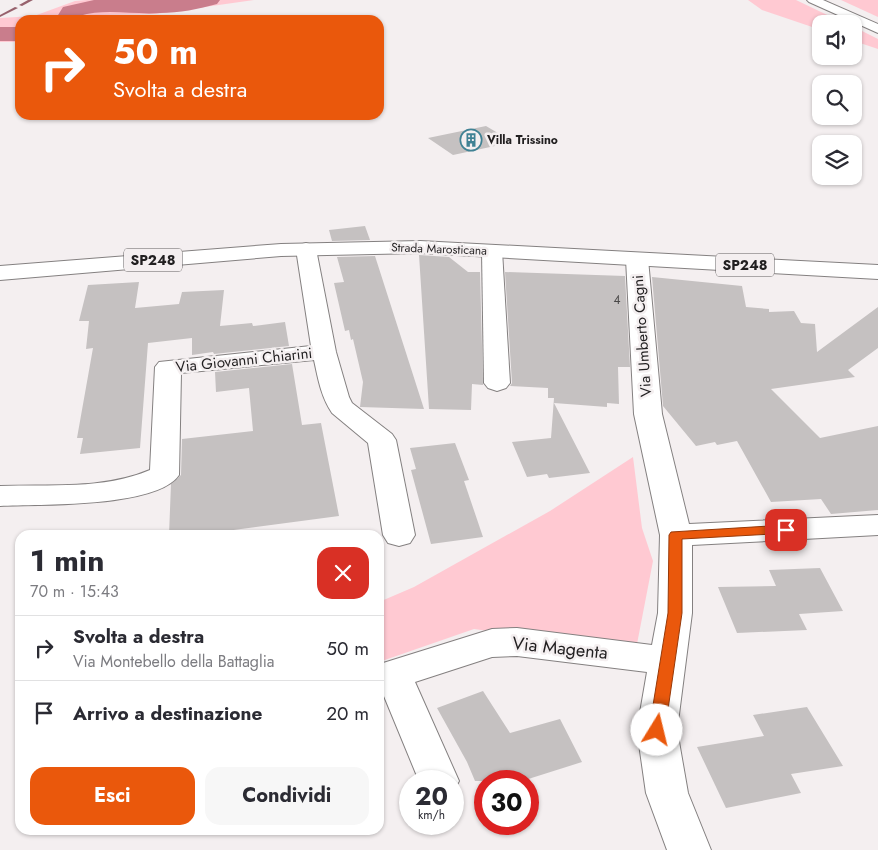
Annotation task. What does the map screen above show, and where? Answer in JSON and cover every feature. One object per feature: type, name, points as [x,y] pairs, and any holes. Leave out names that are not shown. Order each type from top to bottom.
[{"type":"street","points":[[813,0],[878,28]]},
{"type":"street","points":[[822,0],[878,28]]},
{"type":"street","name":"Strada Marosticana","points":[[0,274],[306,249],[420,247],[878,272]]},
{"type":"street","name":"Via Giovanni Chiarini","points":[[306,249],[324,352],[341,407],[382,440],[399,535]]},
{"type":"street","points":[[492,251],[497,383]]},
{"type":"street","name":"Via Umberto Cagni","points":[[637,259],[648,414],[676,535]]},
{"type":"street","name":"Via Giovanni Chiarini","points":[[0,496],[116,491],[150,482],[164,475],[168,367],[324,352]]},
{"type":"street","points":[[689,850],[668,794],[657,730],[675,613],[676,535],[878,525]]},
{"type":"street","name":"Via Magenta","points":[[434,770],[393,674],[492,643],[517,642],[668,661]]},
{"type":"shaded area","points":[[254,0],[155,14],[37,15],[75,1]]},
{"type":"shaded area","points":[[748,0],[796,0],[827,15],[812,15],[812,27],[762,10]]},
{"type":"shaded area","points":[[841,0],[878,0],[878,17]]},
{"type":"shaded area","points":[[15,17],[15,42],[0,42],[0,18]]},
{"type":"shaded area","points":[[862,31],[878,39],[878,49],[862,44]]},
{"type":"shaded area","points":[[633,457],[642,528],[653,561],[637,644],[627,650],[474,629],[384,660],[384,600],[414,587],[550,511]]},
{"type":"building","name":"Villa Trissino","points":[[486,126],[513,142],[453,155],[428,138]]},
{"type":"building","points":[[365,226],[370,240],[332,241],[329,230]]},
{"type":"building","points":[[419,255],[449,257],[468,272],[480,272],[483,385],[472,384],[471,410],[429,409]]},
{"type":"building","points":[[375,256],[424,409],[360,407],[363,382],[353,339],[351,340],[349,330],[345,331],[334,283],[344,282],[337,257]]},
{"type":"building","points":[[505,272],[625,276],[630,367],[618,367],[619,404],[607,403],[607,407],[554,403],[590,473],[549,478],[547,474],[527,477],[512,442],[551,438],[554,398],[548,398],[548,388],[510,386],[512,383]]},
{"type":"building","points":[[652,277],[742,286],[746,307],[769,309],[769,312],[794,311],[801,323],[815,324],[817,352],[878,307],[878,348],[848,370],[855,377],[771,389],[820,438],[878,426],[878,510],[831,514],[821,499],[771,502],[737,441],[717,445],[715,442],[696,446],[663,406]]},
{"type":"building","points":[[139,282],[135,308],[179,304],[182,292],[224,290],[220,326],[252,323],[253,326],[285,322],[289,346],[192,355],[192,338],[148,343],[140,448],[80,454],[83,438],[77,438],[93,348],[86,349],[89,321],[79,321],[88,285]]},
{"type":"building","points":[[292,364],[302,425],[321,423],[339,516],[234,530],[169,530],[171,484],[181,475],[182,439],[253,431],[249,388],[216,392],[215,372]]},
{"type":"building","points":[[455,443],[469,480],[464,481],[483,537],[431,544],[411,470],[416,469],[410,448]]},
{"type":"building","points":[[820,568],[843,611],[799,614],[807,630],[737,633],[718,587],[776,586],[769,570]]},
{"type":"building","points":[[483,691],[510,733],[560,719],[582,762],[539,776],[539,770],[474,770],[474,779],[467,762],[437,708]]},
{"type":"building","points":[[807,707],[843,766],[791,774],[801,793],[726,808],[697,747],[764,736],[753,715]]},
{"type":"waterway","points":[[21,5],[31,0]]},
{"type":"waterway","points":[[69,15],[71,12],[94,6],[160,7],[210,0]]},
{"type":"waterway","points":[[0,16],[16,8]]},
{"type":"waterway","points":[[0,34],[15,34]]},
{"type":"place","name":"Villa Trissino","points":[[471,140]]},
{"type":"route","points":[[657,730],[675,613],[676,535],[786,530]]}]
